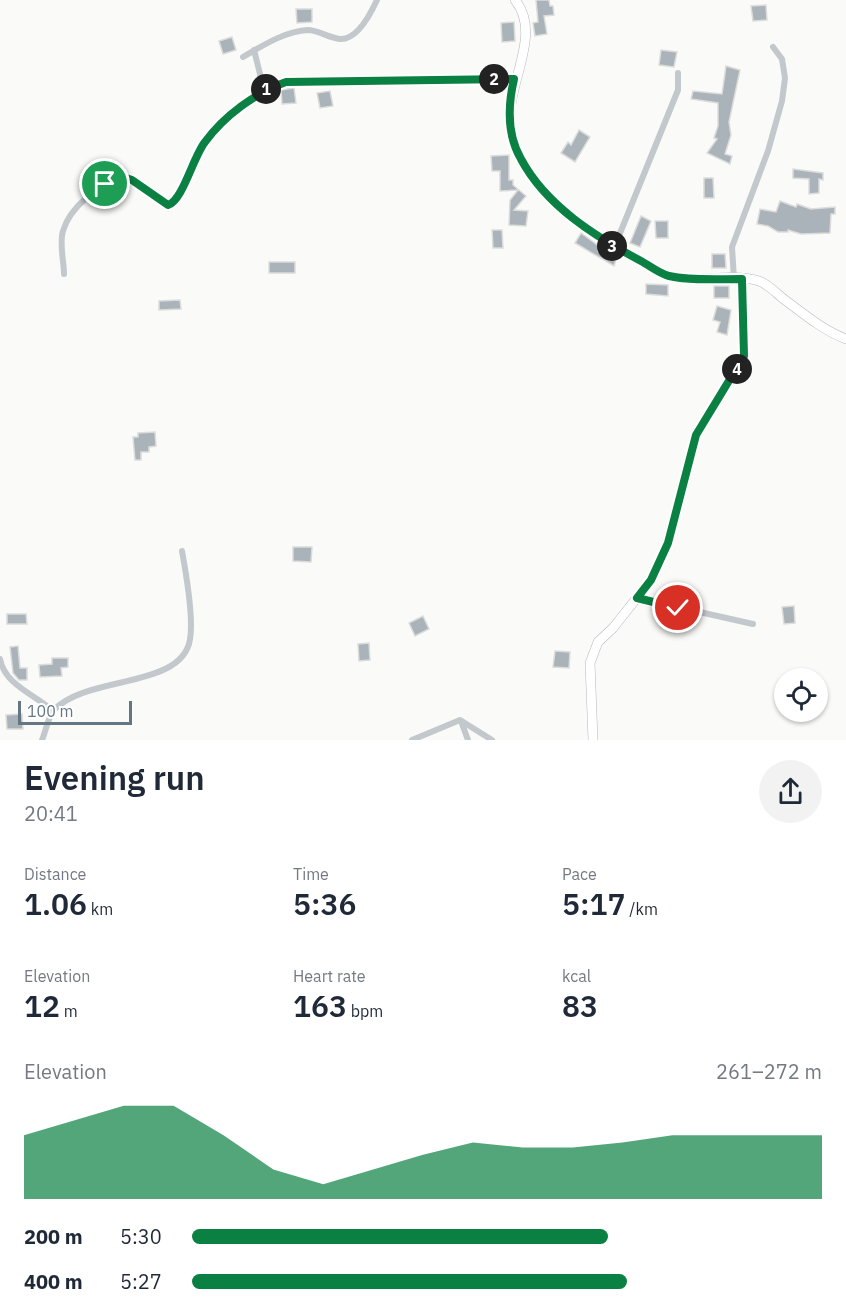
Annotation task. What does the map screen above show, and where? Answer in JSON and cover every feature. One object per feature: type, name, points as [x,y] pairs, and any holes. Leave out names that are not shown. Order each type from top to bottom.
[{"type":"main road","points":[[515,0],[524,19],[527,39],[510,99],[511,128],[520,158],[544,190],[582,225],[614,248],[667,276],[699,280],[738,279],[760,282],[824,330],[846,339]]},
{"type":"main road","points":[[593,740],[590,663],[598,642],[651,580],[668,543],[696,435],[744,356],[738,279]]},
{"type":"street","points":[[243,57],[287,34],[309,30],[342,39],[348,37],[367,20],[377,0]]},
{"type":"street","points":[[738,279],[732,247],[768,151],[782,101],[785,78],[782,59],[773,47]]},
{"type":"street","points":[[254,50],[264,90]]},
{"type":"street","points":[[614,248],[678,90],[678,74]]},
{"type":"street","points":[[64,274],[63,231],[79,205],[105,184],[120,176],[132,180],[168,205],[173,203],[180,195],[190,168],[205,142],[264,90],[296,82],[514,79]]},
{"type":"street","points":[[42,740],[53,711],[76,694],[170,669],[184,656],[190,639],[182,551]]},
{"type":"street","points":[[637,598],[753,624]]},
{"type":"street","points":[[0,659],[2,670],[12,682],[38,697],[53,711]]},
{"type":"street","points":[[412,740],[460,720]]},
{"type":"street","points":[[460,720],[468,740]]},
{"type":"street","points":[[460,720],[492,740]]},
{"type":"building","points":[[536,0],[549,0],[550,6],[553,6],[554,15],[544,16],[547,34],[535,36],[533,23],[538,22]]},
{"type":"building","points":[[766,5],[767,20],[753,21],[751,6]]},
{"type":"building","points":[[296,9],[312,9],[312,22],[297,23]]},
{"type":"building","points":[[514,22],[515,41],[502,42],[501,23]]},
{"type":"building","points":[[232,37],[236,50],[223,54],[219,41]]},
{"type":"building","points":[[661,50],[677,52],[674,67],[659,65]]},
{"type":"building","points":[[726,66],[740,70],[729,122],[731,135],[725,154],[732,156],[730,164],[707,153],[717,139],[714,138],[718,126],[718,103],[691,99],[693,91],[722,94]]},
{"type":"building","points":[[294,88],[296,103],[282,104],[281,90]]},
{"type":"building","points":[[330,91],[333,106],[320,108],[317,93]]},
{"type":"building","points":[[579,130],[590,137],[575,162],[561,153],[568,142],[571,145]]},
{"type":"building","points":[[509,155],[509,180],[513,180],[513,185],[526,196],[514,210],[528,211],[526,226],[509,225],[510,200],[518,190],[500,191],[500,171],[492,171],[491,156]]},
{"type":"building","points":[[793,169],[823,173],[823,180],[819,179],[819,193],[809,194],[809,179],[793,178]]},
{"type":"building","points":[[704,178],[713,178],[714,198],[704,198]]},
{"type":"building","points":[[780,201],[796,207],[797,204],[811,209],[835,207],[835,214],[831,214],[830,233],[801,234],[788,230],[788,232],[778,232],[768,226],[757,224],[760,209],[776,212]]},
{"type":"building","points":[[641,216],[651,221],[640,247],[630,243]]},
{"type":"building","points":[[655,221],[668,221],[668,238],[656,238]]},
{"type":"building","points":[[492,230],[502,230],[503,248],[493,248]]},
{"type":"building","points":[[581,233],[600,247],[598,251],[617,257],[614,266],[575,243]]},
{"type":"building","points":[[712,254],[725,254],[726,268],[712,268]]},
{"type":"building","points":[[269,262],[295,262],[295,273],[269,273]]},
{"type":"building","points":[[646,284],[668,285],[668,296],[646,294]]},
{"type":"building","points":[[714,286],[729,286],[729,298],[714,298]]},
{"type":"building","points":[[180,300],[181,309],[159,310],[159,301]]},
{"type":"building","points":[[717,306],[731,310],[727,335],[717,332],[720,322],[713,320]]},
{"type":"building","points":[[155,432],[156,446],[149,447],[149,452],[141,452],[141,460],[135,460],[133,437],[138,437],[138,433]]},
{"type":"building","points":[[293,547],[312,547],[311,562],[293,561]]},
{"type":"building","points":[[794,606],[795,623],[784,624],[782,607]]},
{"type":"building","points":[[7,614],[26,614],[27,624],[7,624]]},
{"type":"building","points":[[423,616],[429,629],[415,636],[409,623]]},
{"type":"building","points":[[369,643],[370,660],[359,661],[358,644]]},
{"type":"building","points":[[18,646],[20,668],[27,668],[27,680],[19,680],[13,673],[10,647]]},
{"type":"building","points":[[555,651],[570,652],[569,668],[553,667]]},
{"type":"building","points":[[52,658],[68,658],[68,667],[61,668],[62,676],[40,677],[39,665],[52,664]]},
{"type":"building","points":[[22,714],[23,729],[7,729],[6,715]]},
{"type":"route","points":[[105,184],[120,176],[132,180],[168,205],[173,203],[180,195],[190,168],[205,142],[233,114],[264,90],[286,82],[514,79],[510,99],[511,128],[520,158],[536,183],[582,225],[614,248],[667,276],[699,280],[742,279],[744,356],[696,435],[668,543],[651,580],[637,598],[678,608]]}]
